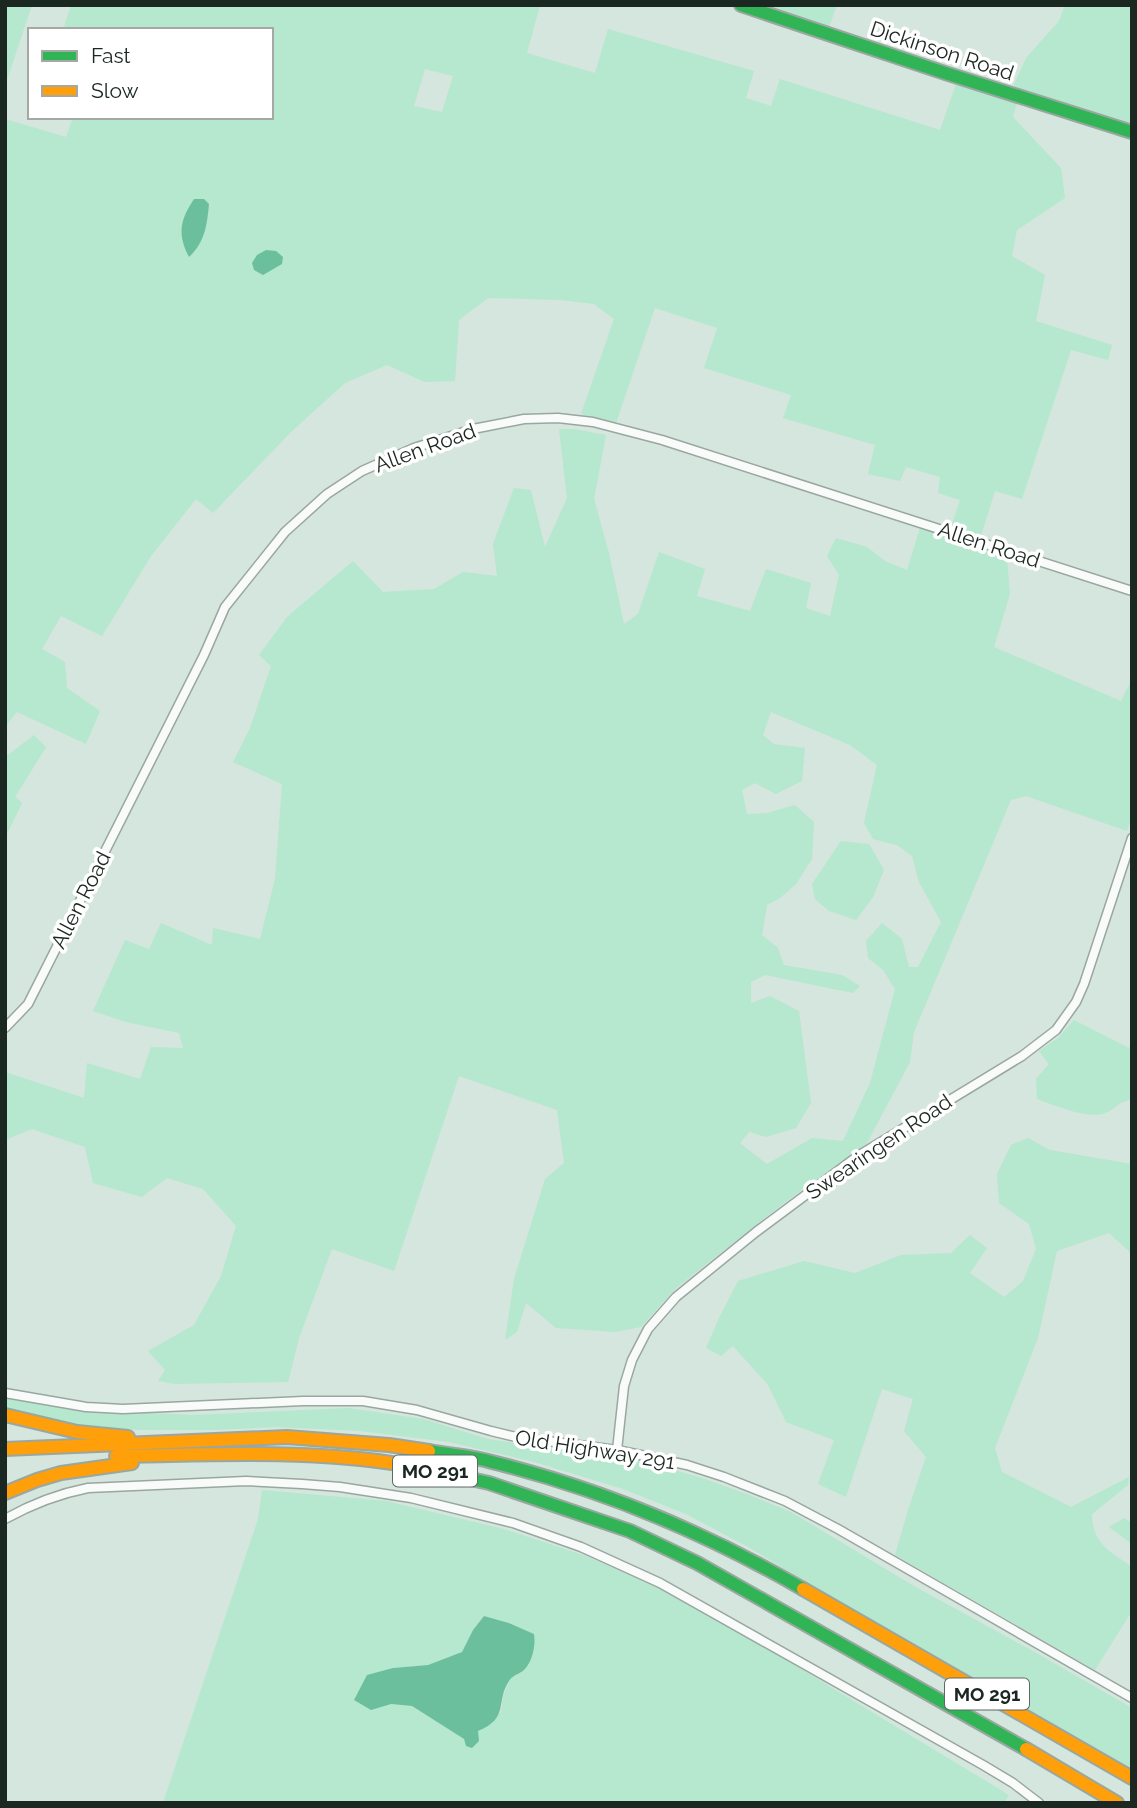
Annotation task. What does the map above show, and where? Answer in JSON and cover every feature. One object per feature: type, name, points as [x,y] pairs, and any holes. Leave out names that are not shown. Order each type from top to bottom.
[{"type":"main road","name":"Dickinson Road","points":[[741,5],[1132,132]]},
{"type":"main road","points":[[5,1416],[77,1432],[162,1442]]},
{"type":"main road","name":"MO 291","points":[[5,1449],[287,1437],[389,1445],[490,1461],[587,1489],[708,1539],[774,1572],[1132,1778]]},
{"type":"main road","name":"MO 291","points":[[5,1460],[291,1454],[395,1463],[489,1483],[631,1531],[697,1563],[1117,1803]]},
{"type":"main road","points":[[5,1493],[67,1471],[192,1455]]},
{"type":"street","name":"Allen Road","points":[[5,1028],[28,1004],[225,607],[285,532],[327,494],[362,471],[414,447],[472,429],[524,419],[558,418],[593,422],[688,448],[1132,590]]},
{"type":"street","name":"Swearingen Road","points":[[617,1450],[624,1386],[632,1360],[648,1329],[676,1297],[756,1232],[858,1156],[1022,1056],[1056,1030],[1076,1002],[1084,984],[1132,838]]},
{"type":"street","name":"Old Highway 291","points":[[5,1393],[86,1407],[122,1409],[363,1401],[417,1410],[516,1437],[617,1450],[687,1465],[785,1501],[1132,1698]]},
{"type":"street","points":[[5,1520],[41,1501],[88,1488],[246,1480],[375,1492],[502,1520],[581,1547],[660,1583],[982,1765],[1013,1783],[1039,1803]]},
{"type":"shaded area","points":[[5,5],[32,5],[5,86]]},
{"type":"shaded area","points":[[71,5],[540,5],[527,53],[595,73],[608,29],[754,71],[746,98],[771,106],[780,79],[940,130],[956,84],[1017,103],[1013,117],[1061,168],[1065,198],[1017,230],[1012,256],[1045,275],[1036,321],[1112,345],[1108,360],[1071,350],[1022,499],[995,491],[981,536],[951,527],[960,500],[938,493],[940,477],[906,467],[900,481],[868,474],[875,445],[783,418],[791,395],[704,368],[717,328],[655,308],[616,423],[581,414],[614,319],[594,304],[488,298],[459,320],[455,381],[425,382],[387,365],[345,383],[291,432],[213,513],[196,499],[151,556],[102,636],[61,616],[42,649],[65,662],[67,688],[100,711],[86,744],[17,712],[5,727],[5,119],[66,137],[72,119],[273,119],[273,28],[64,28]],"holes":[[[425,69],[453,76],[442,112],[414,106]]]},
{"type":"shaded area","points":[[761,5],[837,5],[829,27]]},
{"type":"shaded area","points":[[1065,5],[1132,5],[1132,123],[1013,87],[1026,58],[1059,21]]},
{"type":"shaded area","points":[[194,199],[204,199],[209,204],[202,239],[189,257],[183,241],[182,227]]},
{"type":"shaded area","points":[[266,250],[276,251],[283,257],[282,264],[263,275],[254,270],[252,263],[257,255]]},
{"type":"shaded area","points":[[559,429],[606,435],[594,499],[624,624],[638,614],[659,552],[705,569],[697,596],[750,611],[766,569],[811,583],[806,608],[830,616],[839,575],[827,556],[836,538],[867,547],[885,561],[907,570],[920,528],[1007,560],[1010,594],[994,647],[1121,701],[1132,679],[1132,816],[1127,831],[1026,796],[1011,800],[914,1032],[910,1062],[867,1143],[784,1203],[676,1288],[641,1327],[615,1332],[556,1328],[526,1303],[517,1332],[505,1340],[514,1279],[545,1179],[564,1163],[557,1110],[459,1076],[394,1271],[332,1249],[299,1338],[288,1382],[175,1384],[158,1381],[165,1370],[148,1351],[194,1325],[221,1276],[236,1226],[203,1189],[167,1178],[142,1197],[93,1183],[85,1147],[32,1129],[5,1140],[5,1072],[84,1098],[87,1063],[140,1079],[151,1047],[183,1048],[179,1033],[126,1022],[93,1011],[125,940],[149,949],[161,923],[212,945],[213,928],[260,939],[275,879],[282,784],[233,762],[250,728],[271,666],[259,655],[287,617],[353,561],[383,592],[434,589],[463,572],[497,576],[493,544],[514,488],[531,490],[545,547],[567,498]],"holes":[[[771,712],[850,745],[877,765],[864,823],[873,839],[897,845],[912,856],[919,882],[941,922],[918,967],[909,967],[902,939],[882,923],[866,941],[868,958],[883,970],[895,989],[870,1083],[843,1141],[812,1138],[767,1164],[740,1143],[749,1132],[766,1137],[796,1128],[811,1103],[799,1011],[770,996],[751,1003],[751,982],[765,975],[853,993],[860,986],[842,975],[784,965],[778,948],[762,935],[767,905],[796,884],[812,859],[814,822],[795,805],[767,813],[747,814],[742,790],[755,783],[776,794],[802,781],[805,748],[774,744],[763,735]]]},
{"type":"shaded area","points":[[34,735],[46,747],[15,797],[22,803],[5,838],[5,752],[8,755]]},
{"type":"shaded area","points":[[841,841],[869,844],[884,870],[873,897],[856,920],[829,911],[815,899],[812,884]]},
{"type":"shaded area","points":[[1074,1020],[1129,1048],[1132,1041],[1132,1100],[1123,1102],[1106,1113],[1095,1115],[1037,1099],[1036,1079],[1049,1064],[1039,1051],[1058,1038]]},
{"type":"shaded area","points":[[1028,1138],[1050,1150],[1132,1164],[1132,1254],[1109,1233],[1057,1251],[1038,1338],[995,1448],[1002,1472],[1071,1507],[1129,1477],[1128,1485],[1092,1514],[1099,1540],[1132,1567],[1132,1611],[1095,1670],[895,1555],[926,1457],[904,1431],[913,1399],[882,1389],[846,1497],[818,1484],[834,1440],[786,1422],[768,1385],[733,1346],[721,1356],[706,1348],[738,1281],[804,1261],[855,1273],[901,1255],[951,1253],[970,1235],[987,1248],[970,1273],[1004,1297],[1023,1281],[1036,1249],[1029,1224],[999,1203],[997,1174],[1011,1145]]},
{"type":"shaded area","points":[[5,1398],[93,1413],[193,1415],[348,1408],[423,1419],[488,1439],[650,1463],[702,1478],[791,1512],[914,1586],[1132,1708],[1132,1769],[887,1630],[750,1548],[686,1514],[623,1489],[534,1462],[449,1442],[360,1431],[275,1427],[142,1430],[80,1427],[5,1409]]},
{"type":"shaded area","points":[[262,1490],[386,1501],[504,1529],[586,1556],[671,1594],[758,1643],[1009,1795],[1004,1803],[163,1803],[258,1519]],"holes":[[[484,1616],[510,1623],[534,1634],[525,1669],[510,1679],[503,1696],[501,1712],[478,1731],[466,1746],[464,1739],[412,1706],[391,1704],[393,1668],[428,1665],[462,1652]]]},
{"type":"shaded area","points":[[1124,1518],[1132,1523],[1132,1544],[1109,1527]]},
{"type":"shaded area","points":[[484,1616],[534,1634],[534,1644],[533,1654],[526,1668],[509,1681],[498,1715],[488,1726],[478,1731],[479,1741],[472,1748],[466,1746],[464,1739],[412,1706],[391,1704],[371,1710],[354,1700],[367,1675],[393,1668],[428,1665],[462,1652]]},
{"type":"traffic: fast","points":[[741,5],[1132,132]]},
{"type":"traffic: fast","points":[[429,1451],[484,1460],[613,1499],[691,1531],[803,1589]]},
{"type":"traffic: fast","points":[[420,1468],[489,1483],[630,1531],[697,1563],[1026,1749]]},
{"type":"traffic: slow","points":[[5,1415],[77,1432],[128,1437]]},
{"type":"traffic: slow","points":[[5,1449],[287,1437],[429,1451]]},
{"type":"traffic: slow","points":[[116,1456],[307,1455],[420,1468]]},
{"type":"traffic: slow","points":[[5,1493],[61,1473],[132,1463]]},
{"type":"traffic: slow","points":[[803,1589],[1132,1778]]},
{"type":"traffic: slow","points":[[1026,1749],[1117,1803]]}]
